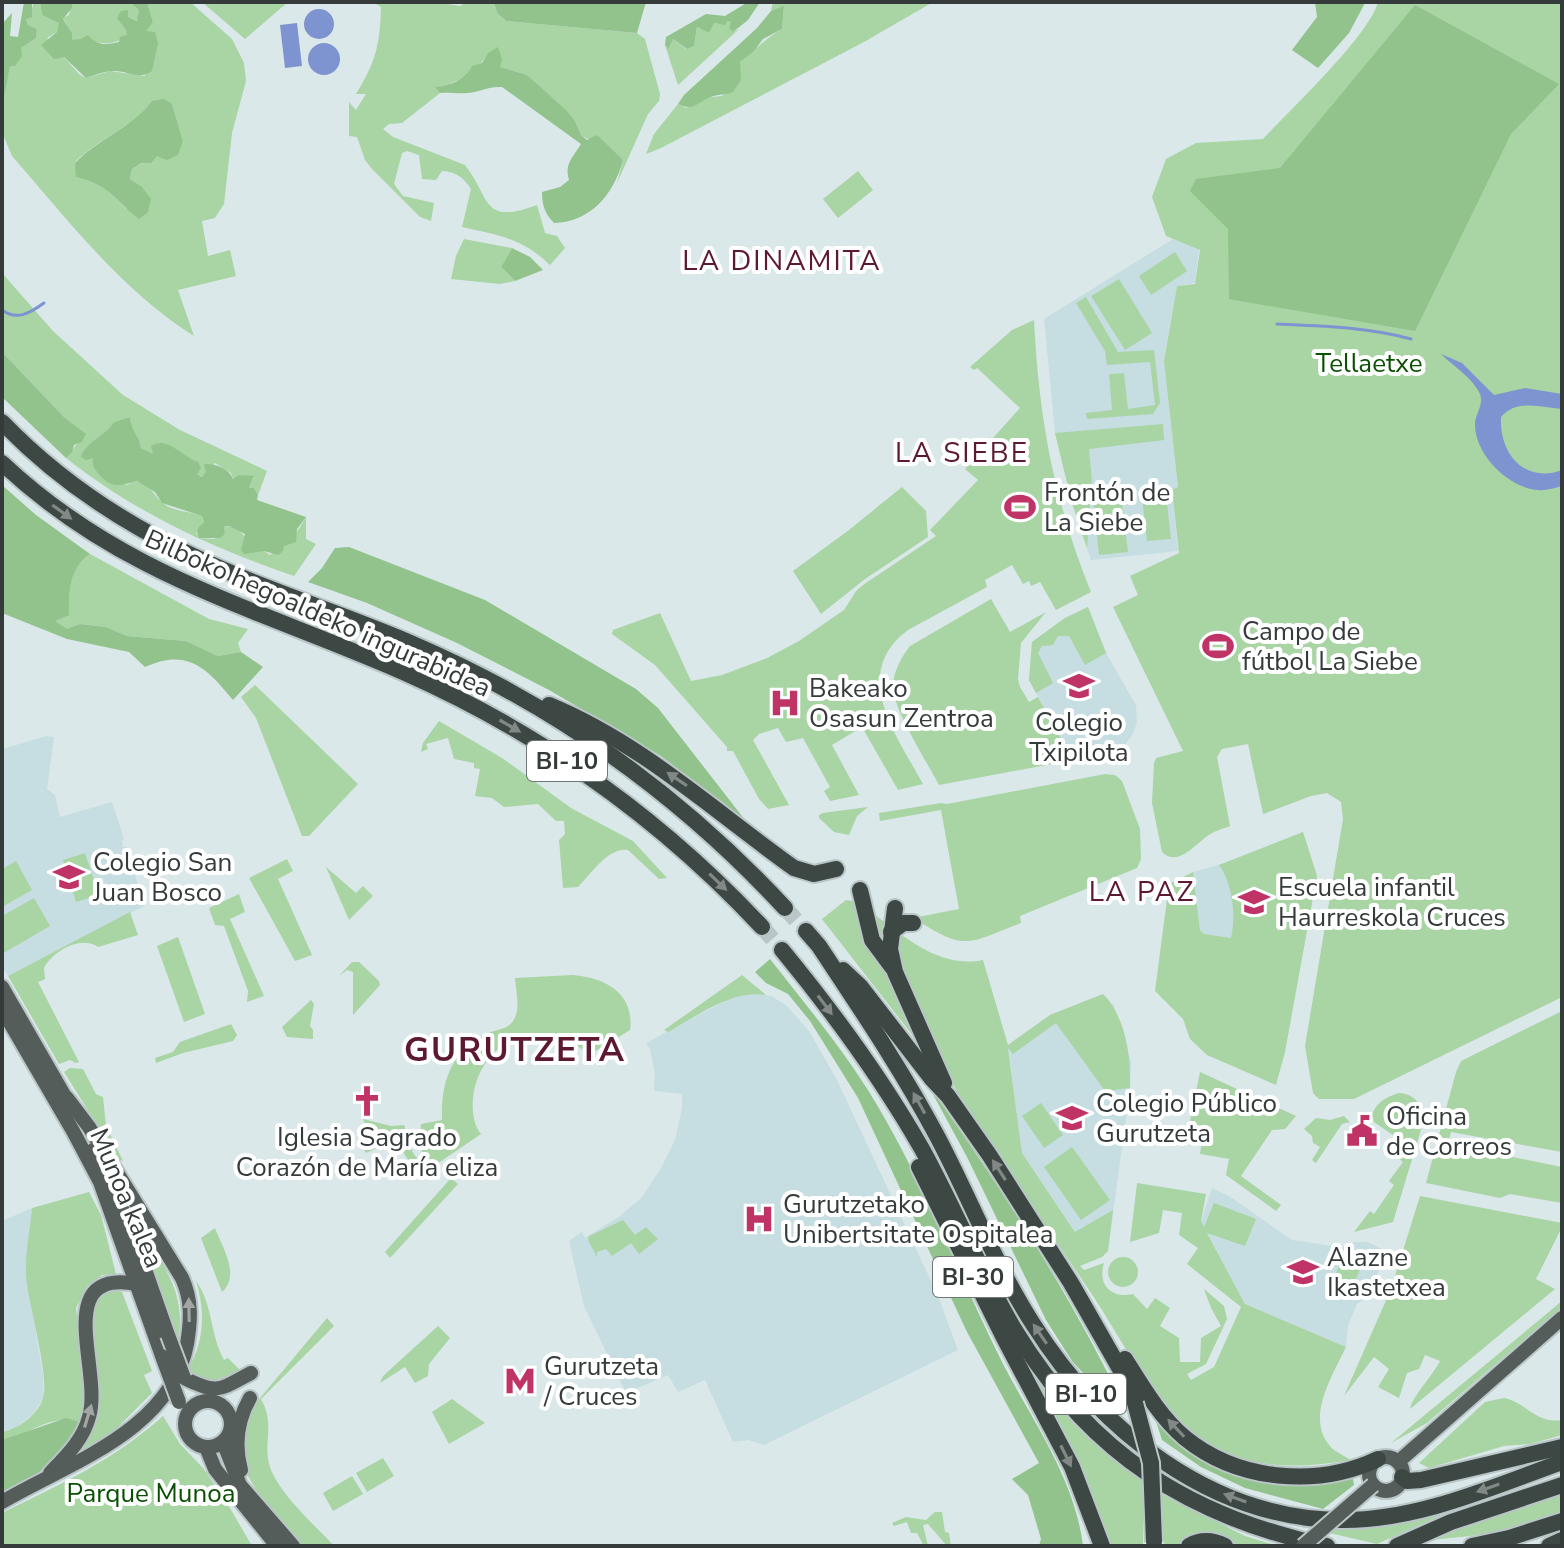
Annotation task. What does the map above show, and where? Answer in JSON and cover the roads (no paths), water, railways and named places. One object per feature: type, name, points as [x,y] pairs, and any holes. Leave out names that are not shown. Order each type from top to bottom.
[{"type":"highway","name":"Bilboko hegoaldeko ingurabidea","points":[[2,422],[85,493],[188,554],[414,644],[493,682],[564,723],[644,779],[725,847],[785,908]]},
{"type":"highway","name":"Bilboko hegoaldeko ingurabidea","points":[[2,463],[78,524],[148,566],[238,607],[402,672],[479,708],[548,749],[659,828],[762,927]]},
{"type":"highway","points":[[493,682],[571,714],[609,734],[684,784],[794,868],[814,874],[836,869]]},
{"type":"highway","points":[[860,890],[872,940],[895,972]]},
{"type":"highway","points":[[895,908],[890,949],[895,972],[948,1096]]},
{"type":"highway","points":[[891,932],[903,923],[913,923]]},
{"type":"highway","name":"BI-10","points":[[806,931],[819,946],[912,1090],[1016,1295],[1038,1332],[1072,1379],[1096,1405],[1168,1466],[1229,1497],[1260,1507],[1341,1520],[1424,1508],[1562,1462]]},
{"type":"highway","name":"BI-30","points":[[819,946],[860,986],[948,1096],[1071,1283],[1120,1369],[1135,1403],[1151,1463],[1154,1544]]},
{"type":"highway","name":"BI-10","points":[[782,950],[823,1001],[920,1146],[1015,1330],[1058,1392],[1089,1426],[1161,1485],[1202,1506],[1259,1529],[1327,1546]]},
{"type":"highway","name":"BI-30","points":[[865,1062],[1083,1492],[1102,1546]]},
{"type":"highway","points":[[1071,1283],[1092,1305],[1158,1408],[1183,1437],[1212,1456],[1247,1470],[1291,1477],[1340,1472],[1378,1459]]},
{"type":"highway","points":[[1400,1469],[1407,1481],[1421,1480],[1562,1447]]},
{"type":"highway","points":[[1397,1546],[1451,1522],[1562,1485]]},
{"type":"highway","points":[[1083,1492],[1092,1546]]},
{"type":"highway","points":[[1472,1546],[1562,1521]]},
{"type":"highway","points":[[1549,1546],[1562,1540]]},
{"type":"highway","points":[[1189,1546],[1204,1541],[1225,1546]]},
{"type":"main road","name":"Munoa kalea","points":[[2,987],[67,1098],[128,1221],[184,1378],[187,1407]]},
{"type":"main road","name":"Munoa kalea","points":[[2,1009],[100,1182],[162,1356],[187,1407]]},
{"type":"main road","points":[[2,1502],[85,1459],[130,1429],[153,1408],[185,1355],[191,1312],[189,1294],[182,1278],[89,1127],[67,1098]]},
{"type":"main road","points":[[45,1480],[76,1444],[89,1418],[93,1391],[86,1337],[86,1304],[93,1290],[105,1282],[122,1280],[137,1284]]},
{"type":"main road","points":[[1400,1469],[1388,1457],[1378,1459],[1373,1462],[1369,1473],[1373,1485],[1381,1490],[1392,1489],[1400,1469],[1426,1438],[1562,1318]]},
{"type":"main road","points":[[184,1378],[205,1389],[221,1389],[251,1373],[218,1403]]},
{"type":"main road","points":[[203,1401],[218,1403],[229,1413],[241,1410],[223,1442],[206,1447],[192,1441],[187,1435],[187,1407],[203,1401]]},
{"type":"main road","points":[[241,1410],[237,1453],[251,1496]]},
{"type":"main road","points":[[223,1442],[240,1485],[293,1546]]},
{"type":"main road","points":[[206,1447],[215,1469],[277,1546]]},
{"type":"main road","points":[[1303,1546],[1373,1485]]},
{"type":"water","points":[[319,9],[330,13],[334,24],[330,35],[319,39],[308,35],[304,24],[308,13]]},
{"type":"water","points":[[297,23],[302,66],[285,68],[280,25]]},
{"type":"water","points":[[324,43],[335,48],[340,59],[335,70],[324,75],[313,70],[308,59],[313,48]]},
{"type":"water","points":[[1441,354],[1462,363],[1494,395],[1525,388],[1562,394],[1562,409],[1521,406],[1501,417],[1504,443],[1517,463],[1537,473],[1562,470],[1562,486],[1544,490],[1527,488],[1515,483],[1495,467],[1476,435],[1480,394],[1468,377]]},
{"type":"waterway","points":[[2,310],[18,315],[29,313],[44,303]]},
{"type":"waterway","points":[[1277,324],[1328,326],[1411,339]]},
{"type":"tunnel","points":[[785,908],[806,931]]},
{"type":"tunnel","points":[[762,927],[782,950]]},
{"type":"place","name":"Frontón de La Siebe","points":[[1020,507]]},
{"type":"place","name":"Campo de fútbol La Siebe","points":[[1218,646]]},
{"type":"place","name":"Colegio Txipilota","points":[[1079,686]]},
{"type":"place","name":"Bakeako Osasun Zentroa","points":[[785,703]]},
{"type":"place","name":"Colegio San Juan Bosco","points":[[69,877]]},
{"type":"place","name":"Escuela infantil Haurreskola Cruces","points":[[1254,902]]},
{"type":"place","name":"Iglesia Sagrado Corazón de María eliza","points":[[367,1101]]},
{"type":"place","name":"Colegio Público Gurutzeta","points":[[1072,1118]]},
{"type":"place","name":"Oficina de Correos","points":[[1362,1131]]},
{"type":"place","name":"Gurutzetako Unibertsitate Ospitalea","points":[[759,1219]]},
{"type":"place","name":"Alazne Ikastetxea","points":[[1303,1272]]},
{"type":"place","name":"Gurutzeta / Cruces","points":[[520,1381]]},
{"type":"district","name":"LA DINAMITA","points":[[782,260]]},
{"type":"district","name":"LA SIEBE","points":[[962,452]]},
{"type":"district","name":"LA PAZ","points":[[1142,891]]},
{"type":"district","name":"GURUTZETA","points":[[515,1049]]},
{"type":"park label","name":"Tellaetxe","points":[[1369,363]]},
{"type":"park label","name":"Parque Munoa","points":[[151,1493]]}]
